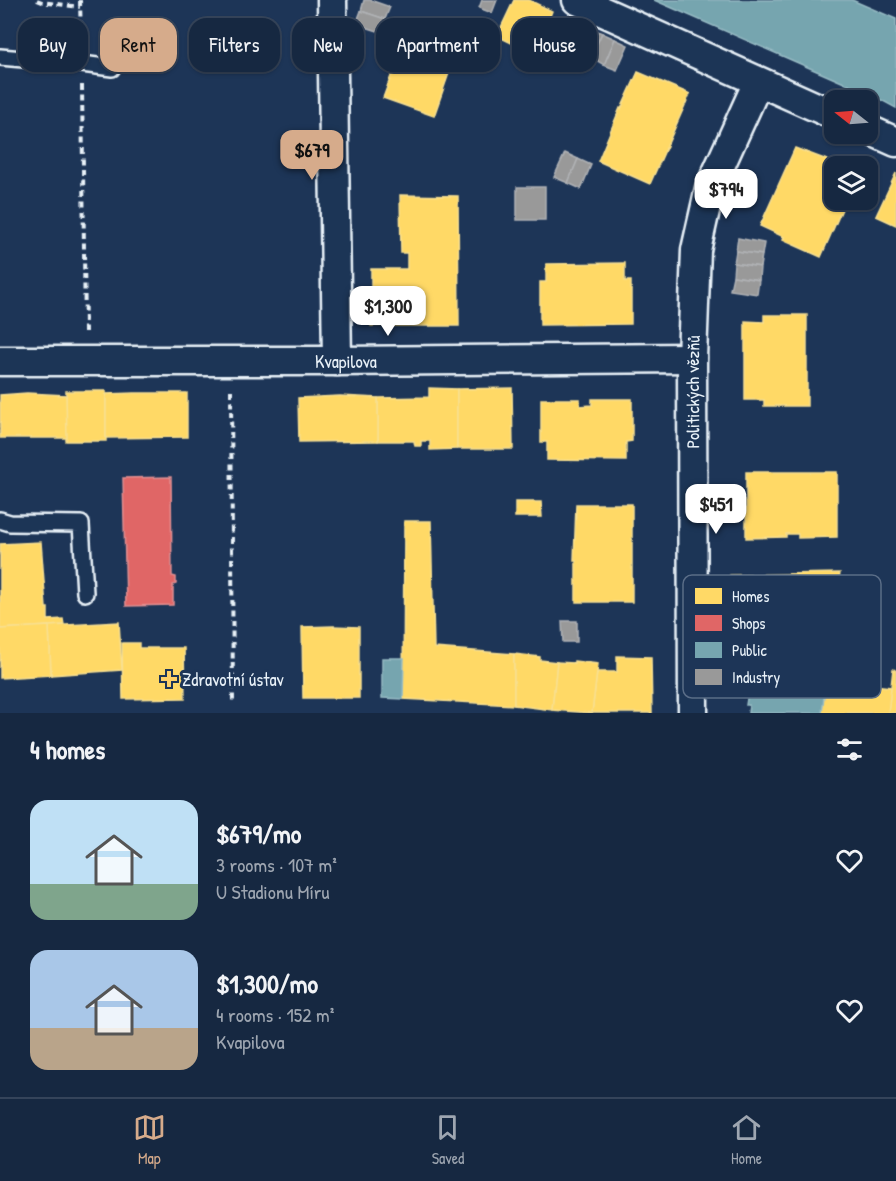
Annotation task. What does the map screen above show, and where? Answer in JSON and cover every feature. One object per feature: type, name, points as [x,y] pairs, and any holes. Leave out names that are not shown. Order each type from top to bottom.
[{"type":"street","points":[[332,0],[338,361]]},
{"type":"street","points":[[577,0],[824,111]]},
{"type":"street","name":"Politických vězňů","points":[[693,575],[692,358],[696,250],[710,189],[758,82]]},
{"type":"street","points":[[878,134],[896,142]]},
{"type":"street","name":"Kvapilova","points":[[0,361],[692,358]]},
{"type":"street","name":"Politických vězňů","points":[[693,698],[693,713]]},
{"type":"lane","points":[[0,57],[18,59]]},
{"type":"lane","points":[[0,520],[10,523],[81,524],[85,593]]},
{"type":"path","points":[[37,0],[80,7]]},
{"type":"path","points":[[80,0],[80,18]]},
{"type":"path","points":[[82,72],[85,344]]},
{"type":"path","points":[[231,386],[233,704]]},
{"type":"building: Homes","points":[[514,0],[529,0],[552,11],[549,18],[512,18],[512,43],[500,37],[500,30]]},
{"type":"building: Homes","points":[[393,72],[449,72],[434,116],[383,98]]},
{"type":"building: Homes","points":[[638,72],[690,94],[650,184],[598,161]]},
{"type":"building: Homes","points":[[795,148],[824,159],[824,210],[842,210],[821,257],[783,240],[784,237],[760,226]]},
{"type":"building: Homes","points":[[896,173],[896,225],[876,216]]},
{"type":"building: Homes","points":[[400,195],[458,196],[459,326],[371,326],[371,269],[407,269],[407,253],[401,253]]},
{"type":"building: Homes","points":[[625,263],[625,281],[631,281],[631,324],[540,325],[540,282],[546,282],[546,264]]},
{"type":"building: Homes","points":[[764,315],[807,315],[807,406],[764,406],[764,400],[745,400],[745,321],[764,322]]},
{"type":"building: Homes","points":[[429,388],[457,389],[457,449],[430,450],[430,441],[421,441],[421,446],[415,446],[414,441],[378,441],[378,398],[429,397]]},
{"type":"building: Homes","points":[[512,388],[513,449],[457,449],[457,389]]},
{"type":"building: Homes","points":[[66,391],[106,391],[106,441],[66,441]]},
{"type":"building: Homes","points":[[27,393],[66,395],[67,438],[0,438],[0,395]]},
{"type":"building: Homes","points":[[187,393],[187,437],[106,438],[106,394]]},
{"type":"building: Homes","points":[[340,396],[378,398],[378,441],[299,442],[298,398]]},
{"type":"building: Homes","points":[[541,399],[580,399],[580,406],[592,405],[592,399],[632,399],[632,441],[626,442],[626,461],[547,460],[547,442],[541,442]]},
{"type":"building: Homes","points":[[746,472],[837,472],[837,537],[798,538],[798,534],[786,534],[786,537],[746,538]]},
{"type":"building: Homes","points":[[515,502],[541,502],[542,517],[515,517]]},
{"type":"building: Homes","points":[[576,504],[632,504],[632,602],[576,602],[576,561],[574,561]]},
{"type":"building: Homes","points":[[404,521],[431,521],[434,648],[514,654],[514,705],[403,699]]},
{"type":"building: Homes","points":[[41,542],[48,620],[63,619],[64,625],[0,629],[0,544]]},
{"type":"building: Homes","points":[[840,573],[840,575],[730,575]]},
{"type":"building: Homes","points":[[119,622],[122,670],[51,675],[49,626]]},
{"type":"building: Homes","points":[[49,626],[51,675],[0,678],[0,629]]},
{"type":"building: Homes","points":[[302,627],[359,627],[359,698],[303,698]]},
{"type":"building: Homes","points":[[122,643],[139,643],[139,648],[184,648],[185,698],[123,699]]},
{"type":"building: Homes","points":[[514,654],[540,657],[540,660],[557,662],[552,710],[514,705]]},
{"type":"building: Homes","points":[[617,656],[651,657],[652,713],[592,713],[597,672],[617,672]]},
{"type":"building: Homes","points":[[574,661],[598,664],[592,713],[552,710],[557,662],[574,663]]},
{"type":"building: Homes","points":[[893,669],[896,670],[896,713],[888,713]]},
{"type":"building: Homes","points":[[881,686],[891,687],[888,713],[822,713],[824,698],[881,698]]},
{"type":"building: Shops","points":[[171,477],[172,576],[176,577],[176,584],[173,585],[173,605],[126,606],[123,478]]},
{"type":"building: Public","points":[[654,0],[852,0],[896,19],[896,108],[878,98],[878,90],[860,90]]},
{"type":"building: Public","points":[[382,658],[404,658],[403,699],[382,698]]},
{"type":"building: Public","points":[[747,698],[824,698],[822,713],[748,713],[749,705],[746,705]]},
{"type":"building: Industry","points":[[364,0],[390,7],[385,18],[361,11]]},
{"type":"building: Industry","points":[[482,0],[497,0],[492,13],[479,8]]},
{"type":"building: Industry","points":[[361,11],[382,18],[376,18],[376,30],[364,27],[364,18],[358,18]]},
{"type":"building: Industry","points":[[597,31],[602,33],[597,44]]},
{"type":"building: Industry","points":[[602,33],[615,39],[604,65],[597,61],[597,44]]},
{"type":"building: Industry","points":[[615,39],[628,45],[617,70],[604,65]]},
{"type":"building: Industry","points":[[565,153],[578,159],[568,183],[554,177]]},
{"type":"building: Industry","points":[[578,159],[591,165],[581,189],[568,183]]},
{"type":"building: Industry","points":[[517,187],[545,187],[545,220],[517,220]]},
{"type":"building: Industry","points":[[738,238],[764,243],[762,255],[736,251]]},
{"type":"building: Industry","points":[[736,251],[762,255],[760,267],[734,263]]},
{"type":"building: Industry","points":[[734,263],[760,267],[759,280],[733,276]]},
{"type":"building: Industry","points":[[733,276],[759,280],[757,294],[730,290]]},
{"type":"building: Industry","points":[[562,621],[577,621],[577,642],[563,642]]},
{"type":"place","name":"Zdravotní ústav","points":[[169,679]]}]
